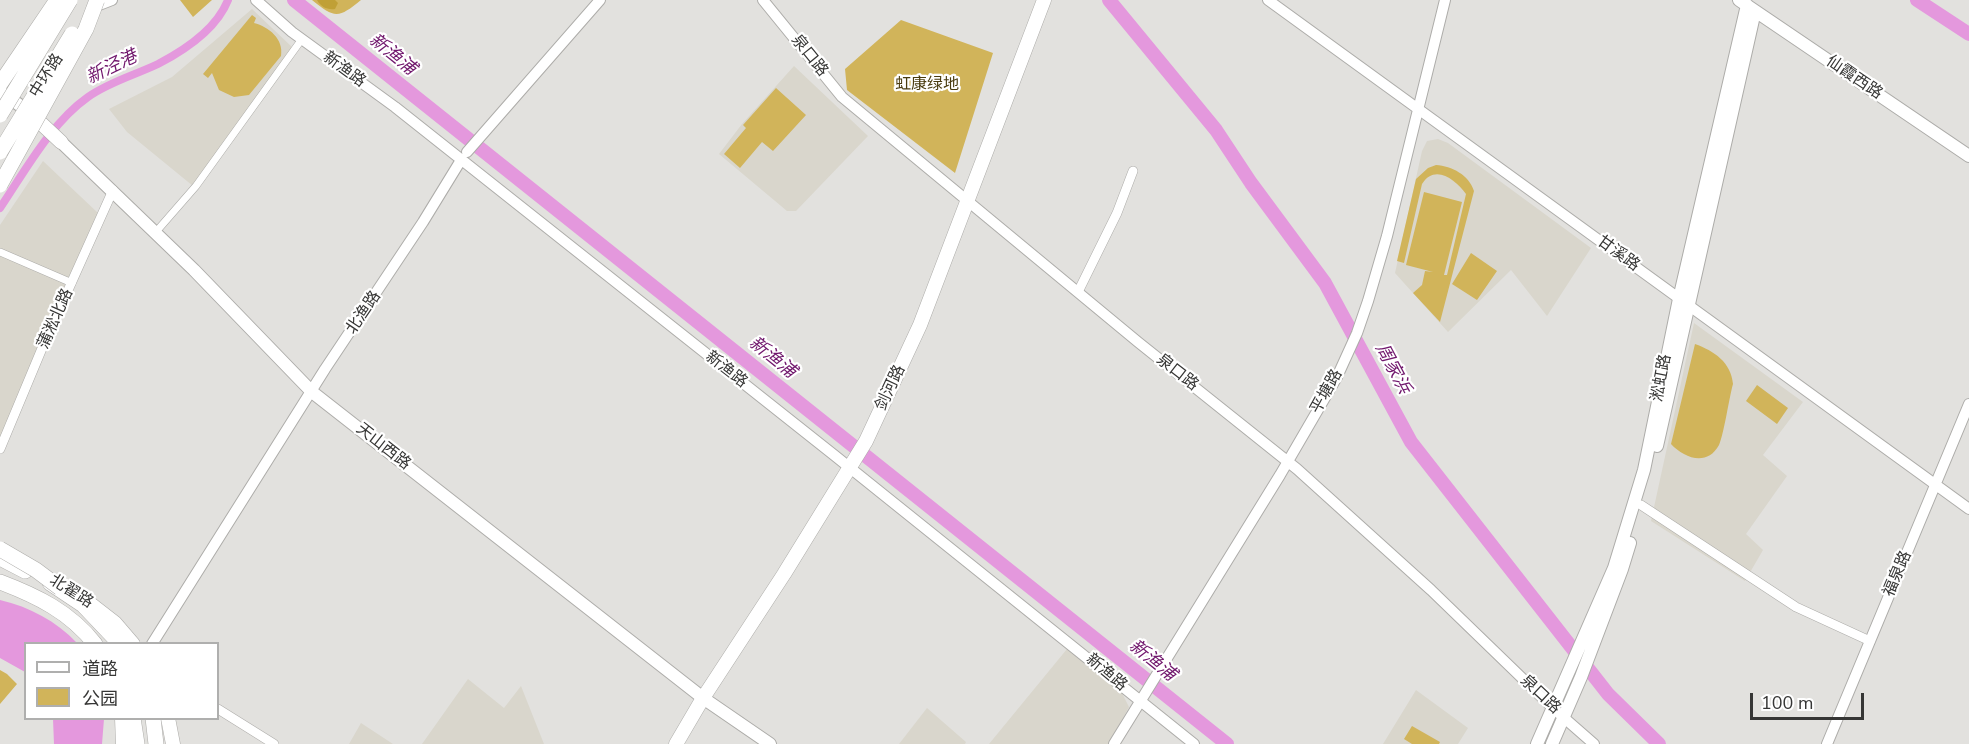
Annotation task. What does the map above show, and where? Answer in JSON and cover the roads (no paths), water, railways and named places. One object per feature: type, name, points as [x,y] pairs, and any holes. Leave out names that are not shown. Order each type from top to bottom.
[{"type":"highway","points":[[0,84],[57,0]]},
{"type":"highway","name":"中环路","points":[[0,115],[70,0]]},
{"type":"highway","points":[[0,185],[86,29],[96,2]]},
{"type":"highway","name":"中环路","points":[[2,155],[96,2]]},
{"type":"highway","points":[[0,549],[36,570],[60,588],[96,617],[118,642]]},
{"type":"highway","points":[[0,556],[60,588]]},
{"type":"highway","points":[[0,582],[44,600],[73,620],[93,642]]},
{"type":"highway","points":[[133,720],[137,744]]},
{"type":"highway","points":[[153,720],[156,744]]},
{"type":"main road","points":[[0,84],[51,0]]},
{"type":"main road","name":"剑河路","points":[[676,744],[866,441],[920,325],[1044,0]]},
{"type":"main road","points":[[2,155],[96,2]]},
{"type":"main road","name":"仙霞西路","points":[[1749,3],[1969,156]]},
{"type":"main road","name":"淞虹路","points":[[1552,744],[1581,677],[1589,640],[1644,470],[1749,3]]},
{"type":"main road","points":[[0,91],[29,112]]},
{"type":"main road","name":"天山西路","points":[[29,112],[113,190],[312,392],[703,698],[770,744]]},
{"type":"main road","name":"淞虹路","points":[[1538,744],[1572,667],[1589,640],[1622,569],[1652,468],[1683,301]]},
{"type":"main road","name":"北翟路","points":[[0,556],[63,585],[89,602],[115,623],[131,642]]},
{"type":"main road","name":"北翟路","points":[[0,575],[49,598],[90,629],[101,642]]},
{"type":"main road","points":[[122,720],[123,744]]},
{"type":"main road","points":[[168,720],[173,744]]},
{"type":"street","points":[[96,2],[112,0]]},
{"type":"street","name":"新渔路","points":[[256,0],[302,39],[464,156],[851,468],[1144,698],[1194,744]]},
{"type":"street","name":"北渔路","points":[[153,642],[464,156],[600,0]]},
{"type":"street","name":"泉口路","points":[[763,0],[842,97],[1138,342],[1287,460],[1431,590],[1554,709],[1594,744]]},
{"type":"street","name":"甘溪路","points":[[1268,0],[1969,509]]},
{"type":"street","name":"平塘路","points":[[1114,744],[1156,679],[1337,377],[1357,333],[1392,213],[1444,0]]},
{"type":"street","points":[[154,232],[196,186],[302,39]]},
{"type":"street","points":[[1078,292],[1117,213],[1133,171]]},
{"type":"street","name":"蒲淞北路","points":[[0,449],[113,190]]},
{"type":"street","points":[[0,252],[72,283]]},
{"type":"street","name":"福泉路","points":[[1827,744],[1969,404]]},
{"type":"street","points":[[1641,505],[1796,607],[1870,640]]},
{"type":"street","points":[[219,710],[274,744]]},
{"type":"waterway","name":"新泾港","points":[[0,208],[50,134],[75,108],[105,87],[158,64],[189,45],[216,20],[228,0]]},
{"type":"waterway","name":"新渔浦","points":[[294,0],[1227,744]]},
{"type":"waterway","name":"周家浜","points":[[1109,0],[1216,130],[1251,183],[1325,283],[1411,442],[1608,694],[1659,744]]},
{"type":"waterway","points":[[1917,0],[1969,34]]},
{"type":"park label","name":"虹康绿地","points":[[927,85]]}]
